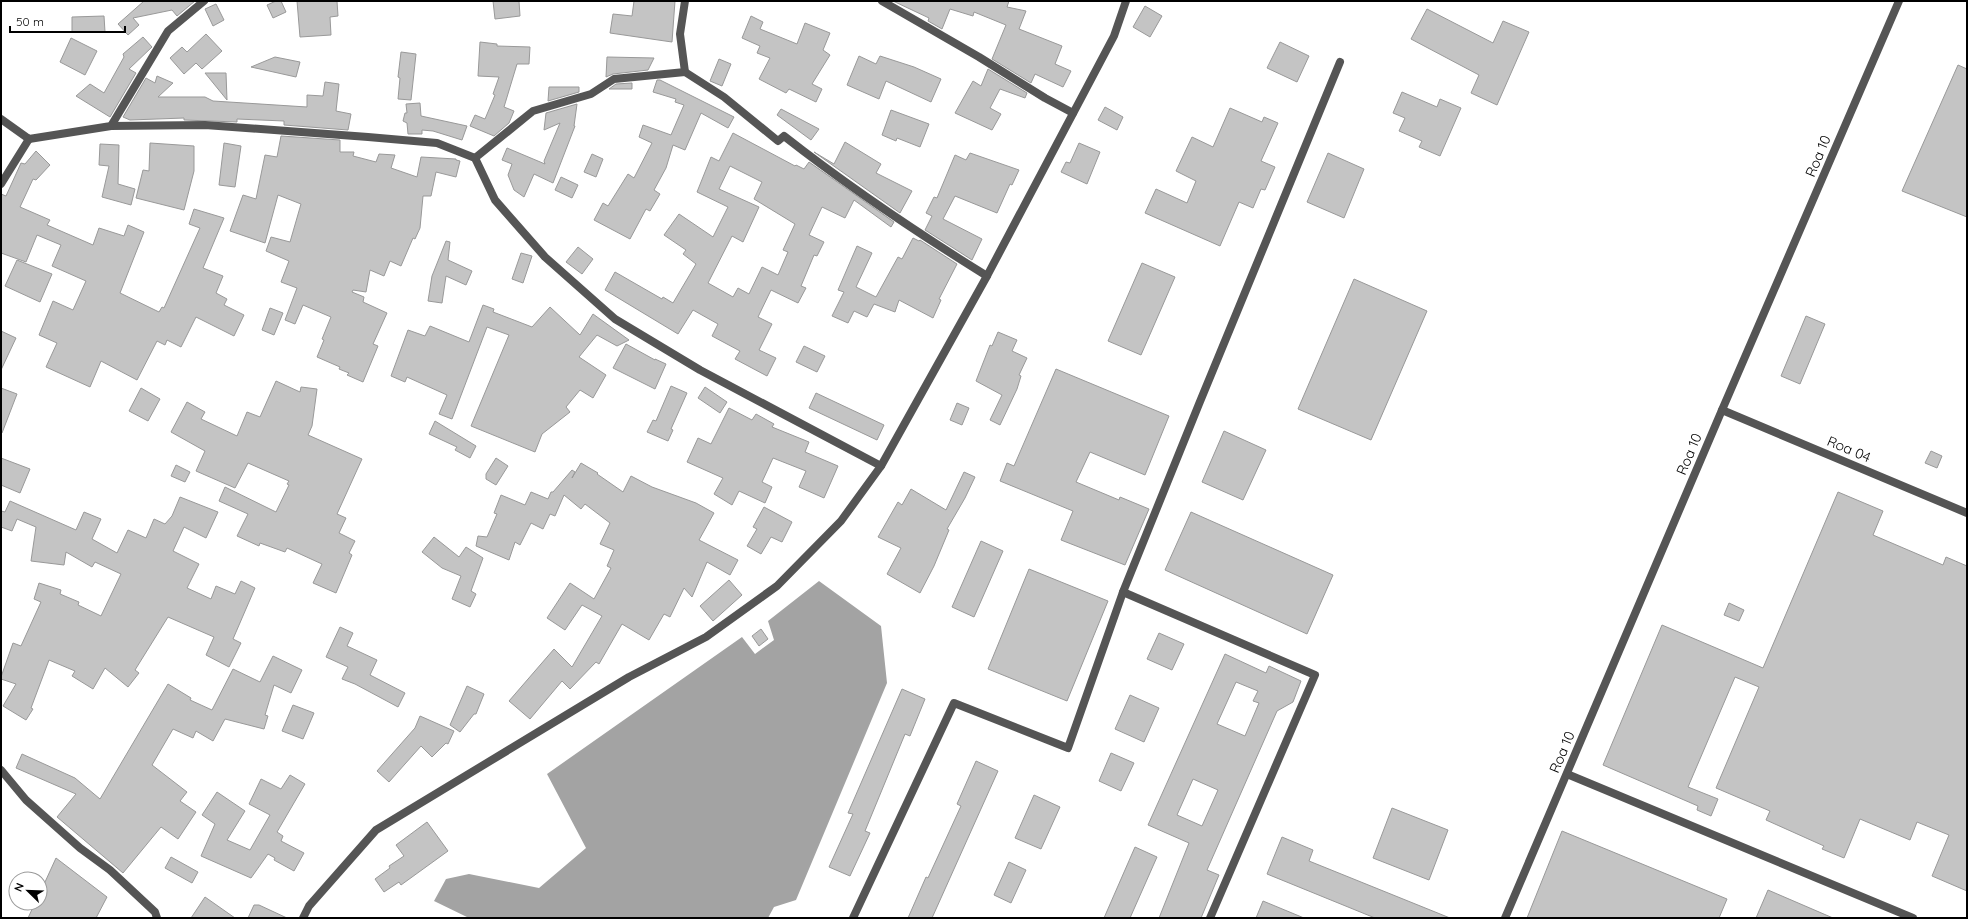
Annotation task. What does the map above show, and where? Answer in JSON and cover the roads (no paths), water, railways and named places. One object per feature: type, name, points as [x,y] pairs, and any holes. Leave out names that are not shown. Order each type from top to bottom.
[{"type":"street","points":[[111,126],[168,31],[204,1]]},
{"type":"street","points":[[685,1],[680,34],[685,72]]},
{"type":"street","points":[[882,1],[979,57],[1045,98],[1073,113]]},
{"type":"street","points":[[303,918],[309,906],[376,830],[629,676],[706,637],[777,586],[841,522],[881,466],[987,276],[1114,36],[1126,1]]},
{"type":"street","name":"Roa 10","points":[[1506,918],[1722,410],[1899,1]]},
{"type":"street","points":[[853,918],[954,704],[1068,748],[1123,592],[1340,62]]},
{"type":"street","points":[[475,158],[533,111],[591,94],[614,79],[685,72],[724,97],[778,140],[784,136],[855,190],[918,233],[987,276]]},
{"type":"street","points":[[1,119],[29,139],[111,126],[205,125],[368,136],[437,143],[475,158],[495,200],[545,257],[615,319],[700,370],[881,466]]},
{"type":"street","points":[[1,184],[29,139]]},
{"type":"street","name":"Roa 04","points":[[1722,410],[1967,513]]},
{"type":"street","points":[[1123,592],[1315,675],[1210,918]]},
{"type":"street","points":[[1,770],[26,800],[80,848],[110,870],[155,912],[157,918]]},
{"type":"street","points":[[1567,774],[1913,918]]}]
